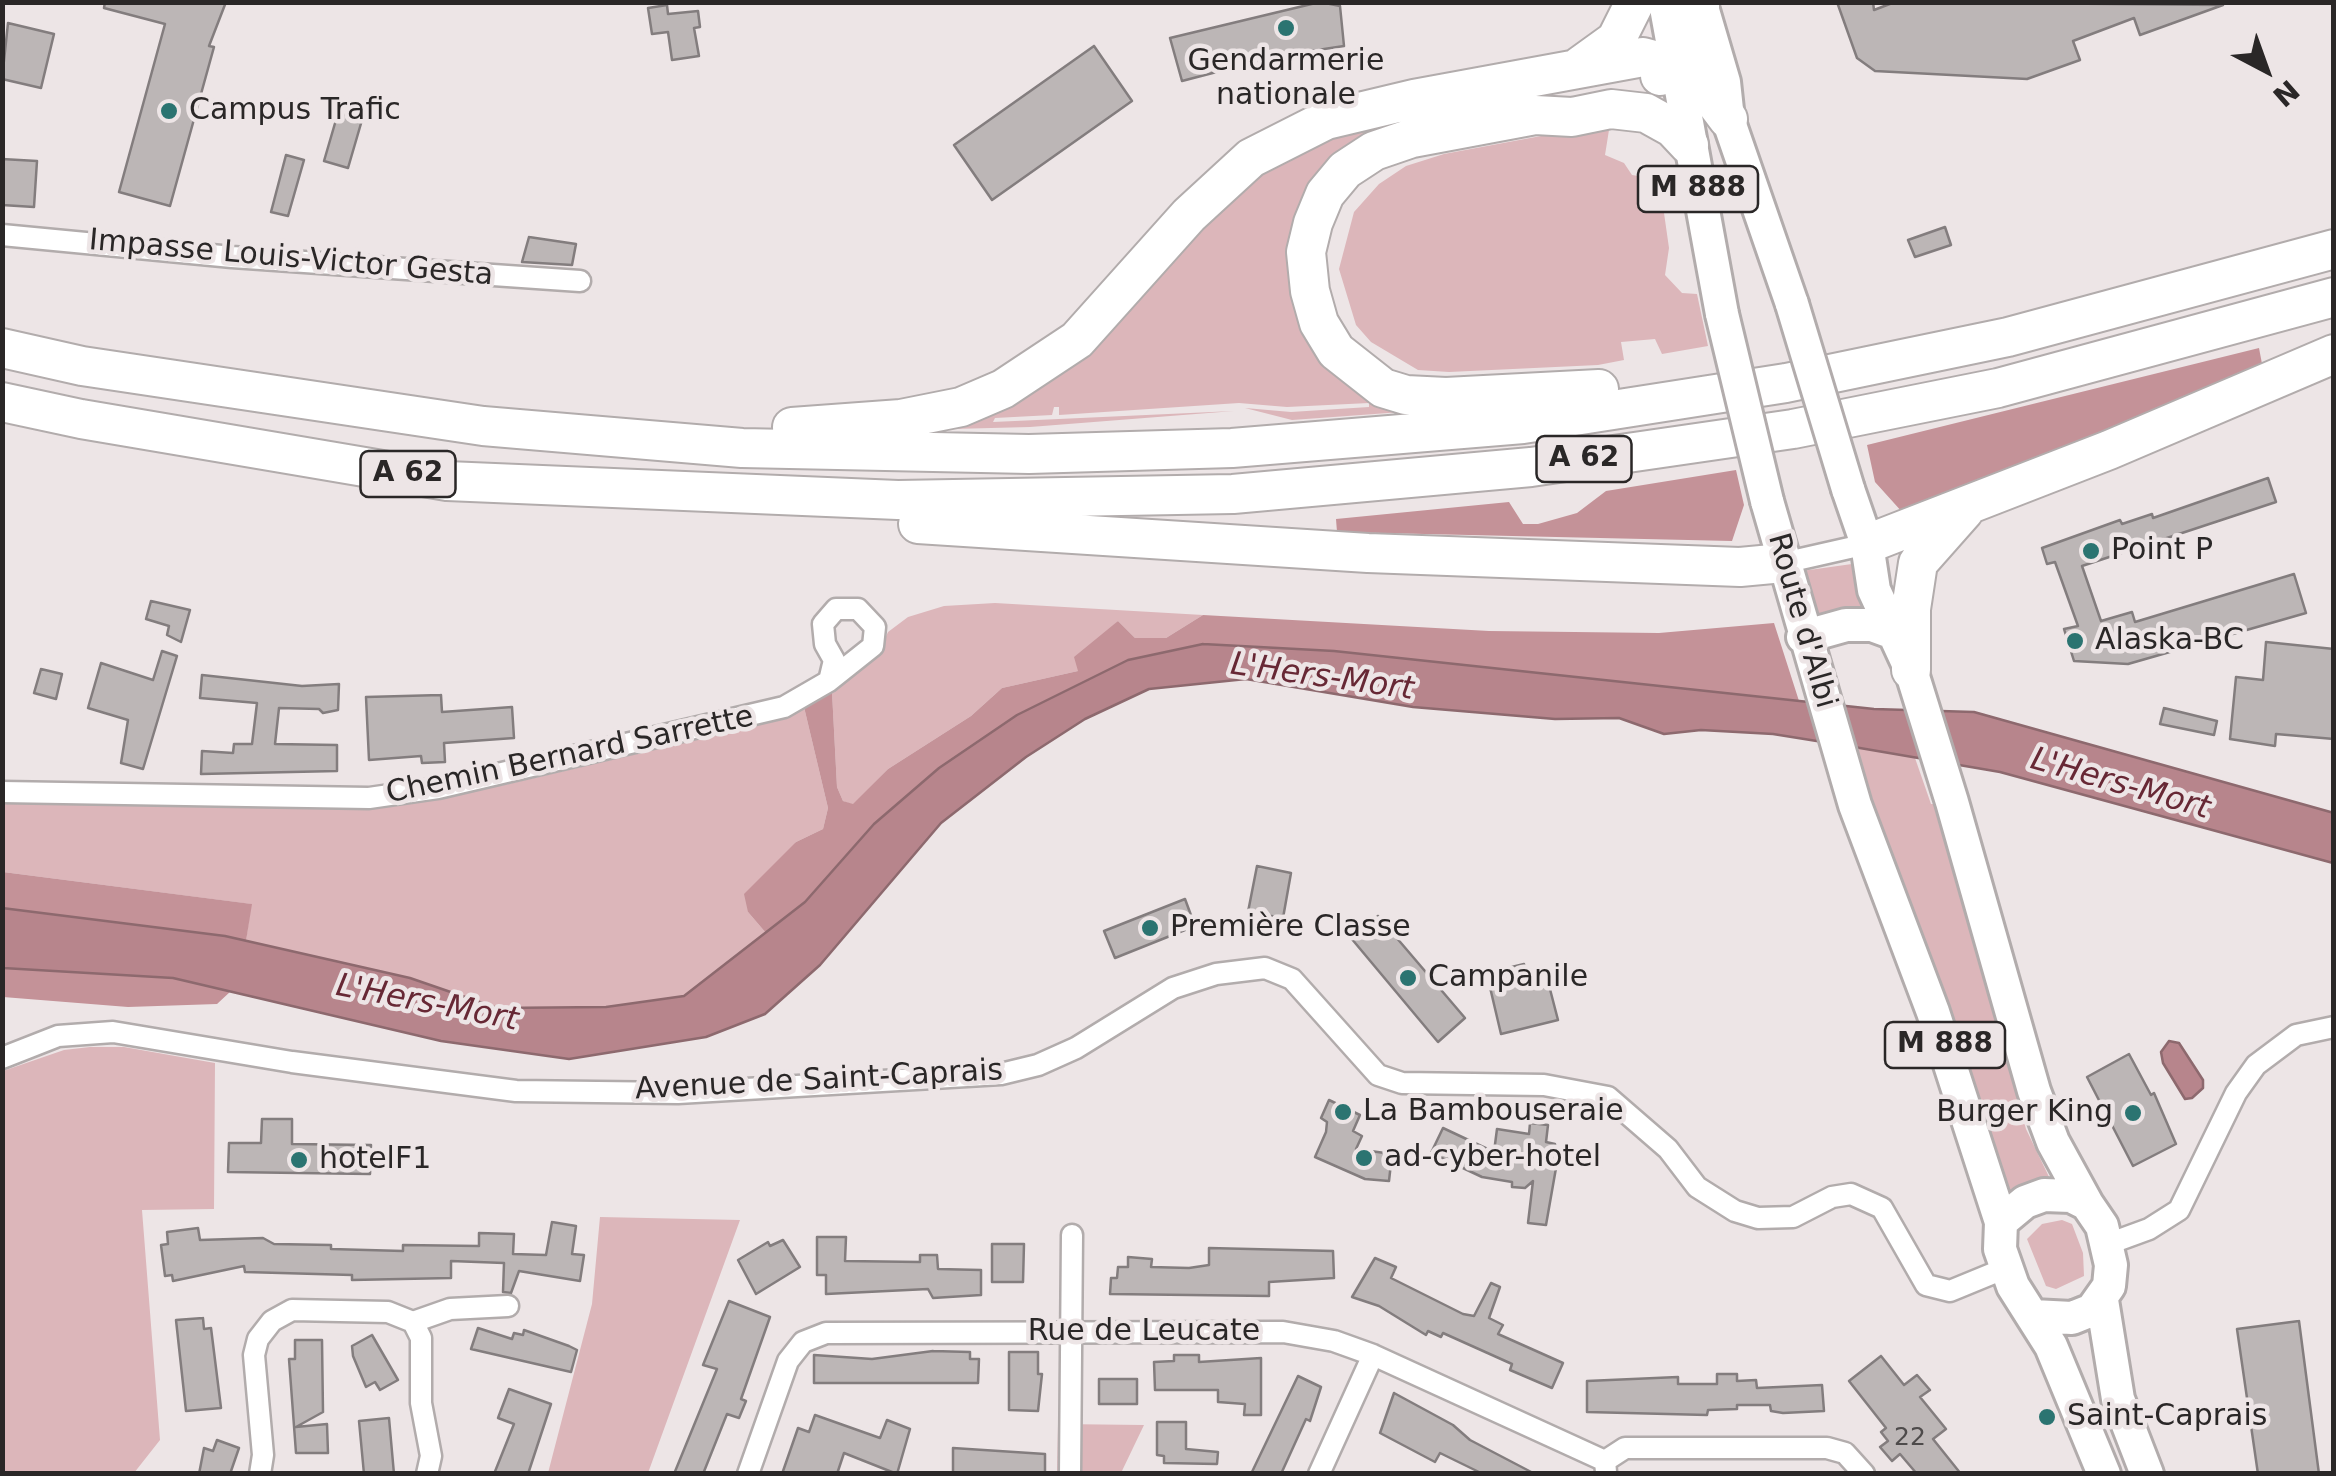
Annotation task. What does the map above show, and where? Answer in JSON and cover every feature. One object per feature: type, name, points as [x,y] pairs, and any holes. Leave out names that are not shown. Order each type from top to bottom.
[{"type":"highway","points":[[1575,70],[1616,40],[1635,2]]},
{"type":"highway","points":[[1700,2],[1700,32],[1677,64],[1647,83],[1568,99],[1535,114],[1412,138],[1374,151],[1344,170],[1325,194],[1306,252],[1310,291],[1319,323],[1336,351],[1383,388],[1406,395],[1513,397],[1659,381],[1879,345],[1953,350]]},
{"type":"highway","points":[[584,433],[839,426],[960,407],[1003,389],[1076,340],[1220,185],[1288,136],[1326,120],[1414,99],[1643,57],[1677,64],[1703,80],[1728,119]]},
{"type":"highway","points":[[1535,114],[1572,117],[1635,110],[1674,128],[1689,146]]},
{"type":"highway","name":"A 62","points":[[2,348],[82,366],[484,426],[742,448],[880,454],[1232,448],[1523,424],[1786,382],[1953,350],[2155,300],[2334,249]]},
{"type":"highway","name":"A 62","points":[[2,402],[81,420],[447,480],[819,498],[1017,500],[1232,494],[1531,466],[1793,429],[1980,391],[2334,297]]},
{"type":"highway","points":[[1867,544],[1970,506],[2334,354]]},
{"type":"highway","points":[[819,498],[896,522],[1387,554],[1723,567],[1783,563]]},
{"type":"highway","points":[[1911,670],[1911,609],[1918,562],[1970,506]]},
{"type":"main road","name":"Route d'Albi","points":[[1666,2],[1722,314],[1783,563],[1852,794],[1927,996],[2001,1222]]},
{"type":"main road","points":[[1700,2],[1724,82],[1728,119]]},
{"type":"main road","name":"M 888","points":[[1728,119],[1792,304],[1867,544],[1867,567],[1891,632],[1911,670],[2034,1092],[2054,1142],[2087,1204]]},
{"type":"main road","points":[[1807,649],[1846,624],[1872,625],[1891,632]]},
{"type":"main road","points":[[2034,1316],[2072,1318],[2102,1300],[2110,1286],[2108,1244],[2087,1204],[2071,1196],[2044,1195],[2025,1202],[2001,1222],[2000,1248],[2006,1268],[2051,1346],[2104,1474]]},
{"type":"main road","points":[[2102,1300],[2118,1399],[2147,1474]]},
{"type":"street","name":"Impasse Louis-Victor Gesta","points":[[2,235],[232,258],[580,281]]},
{"type":"street","points":[[1783,563],[1867,544]]},
{"type":"street","name":"Chemin Bernard Sarrette","points":[[2,792],[369,798],[438,788],[762,716],[828,682]]},
{"type":"street","name":"Avenue de Saint-Caprais","points":[[2,1058],[58,1036],[113,1032],[292,1062],[516,1091],[678,1094],[1000,1074],[1038,1065],[1076,1048],[1173,988],[1216,974],[1265,968],[1292,980],[1378,1075],[1402,1082],[1544,1085],[1608,1097],[1668,1149],[1697,1187],[1735,1211],[1758,1218],[1793,1217],[1832,1197],[1851,1194],[1882,1208],[1926,1286],[1950,1292],[2006,1268]]},
{"type":"street","points":[[2108,1244],[2149,1229],[2180,1210],[2236,1093],[2256,1065],[2296,1035],[2334,1027]]},
{"type":"street","points":[[1070,1474],[1072,1234]]},
{"type":"street","points":[[260,1474],[263,1455],[254,1355],[258,1339],[272,1321],[292,1310],[388,1312],[413,1322],[450,1309],[508,1306]]},
{"type":"street","points":[[413,1322],[421,1338],[421,1403],[431,1456],[427,1474]]},
{"type":"street","name":"Rue de Leucate","points":[[748,1474],[788,1361],[815,1336],[1072,1331],[1284,1332],[1334,1341],[1373,1355],[1606,1467]]},
{"type":"street","points":[[1319,1474],[1373,1355]]},
{"type":"street","points":[[1606,1467],[1625,1448],[1828,1448],[1845,1453],[1864,1474]]},
{"type":"shaded area","points":[[1376,125],[1330,159],[1314,179],[1301,203],[1292,238],[1338,377],[1372,400],[1402,412],[1292,420],[1245,408],[1291,412],[1369,407],[1369,403],[1287,407],[1239,403],[1059,415],[1059,407],[1054,407],[1052,415],[995,418],[993,422],[1234,411],[952,429],[1223,199],[1312,139]]},
{"type":"shaded area","points":[[1595,126],[1609,130],[1605,155],[1624,163],[1632,175],[1651,178],[1662,199],[1669,248],[1665,275],[1682,293],[1697,294],[1708,346],[1662,354],[1655,339],[1621,342],[1624,360],[1598,365],[1449,372],[1418,370],[1371,342],[1356,325],[1339,269],[1354,212],[1379,184],[1406,166],[1444,154]]},
{"type":"shaded area","points":[[2259,348],[2263,369],[1903,513],[1875,482],[1867,445]]},
{"type":"shaded area","points":[[1736,470],[1744,505],[1732,541],[1337,532],[1336,519],[1509,502],[1523,524],[1538,524],[1577,513],[1606,491]]},
{"type":"shaded area","points":[[1852,564],[1870,614],[1814,619],[1802,571]]},
{"type":"shaded area","points":[[995,603],[1203,615],[1166,638],[1135,638],[1118,621],[1078,671],[1002,688],[971,716],[888,769],[853,805],[843,801],[837,787],[832,692],[864,667],[880,649],[888,632],[908,617],[944,606]]},
{"type":"shaded area","points":[[1203,615],[1489,631],[1659,633],[1774,623],[1799,701],[1334,651],[1202,644],[1128,660],[1017,716],[939,768],[874,824],[805,902],[766,933],[748,912],[744,894],[796,842],[823,829],[828,808],[804,707],[832,692],[837,787],[843,801],[853,804],[888,769],[971,716],[1002,688],[1078,671],[1074,657],[1118,621],[1135,638],[1166,638]]},
{"type":"shaded area","points":[[804,707],[828,808],[823,829],[796,842],[748,912],[766,933],[684,996],[606,1007],[497,1008],[410,978],[246,941],[251,904],[3,872],[3,799],[270,807],[398,805],[504,785],[730,732]]},
{"type":"shaded area","points":[[1854,747],[1915,758],[1931,804],[1936,804],[2026,1129],[2050,1179],[2008,1195],[1987,1122],[1904,883],[1882,840]]},
{"type":"shaded area","points":[[3,872],[252,904],[246,941],[3,908]]},
{"type":"shaded area","points":[[2,968],[173,978],[231,991],[217,1004],[128,1007],[3,997]]},
{"type":"shaded area","points":[[124,1047],[215,1063],[214,1209],[142,1210],[160,1440],[134,1473],[3,1473],[3,1071],[64,1050]]},
{"type":"shaded area","points":[[600,1217],[740,1220],[648,1473],[548,1473],[592,1304]]},
{"type":"shaded area","points":[[2062,1220],[2072,1224],[2083,1253],[2084,1276],[2056,1289],[2046,1286],[2027,1239],[2042,1224]]},
{"type":"shaded area","points":[[1058,1424],[1144,1425],[1121,1473],[1057,1474]]},
{"type":"water","name":"L'Hers-Mort","points":[[1203,644],[1334,651],[1874,709],[1974,712],[2334,813],[2333,863],[2000,772],[1854,747],[1773,734],[1701,730],[1664,734],[1619,718],[1555,719],[1413,707],[1246,679],[1149,689],[1085,719],[1026,757],[941,823],[820,965],[765,1014],[706,1037],[569,1059],[441,1041],[173,978],[3,968],[2,908],[225,936],[410,978],[497,1008],[606,1007],[684,996],[805,902],[874,824],[939,768],[1017,715],[1128,660]]},
{"type":"water","points":[[2169,1041],[2179,1043],[2203,1080],[2203,1088],[2192,1098],[2185,1099],[2163,1063],[2161,1052]]},
{"type":"building","name":"Campus Trafic","points":[[105,2],[226,2],[209,46],[214,47],[170,206],[119,192],[165,24],[104,8]]},
{"type":"building","name":"Gendarmerie nationale","points":[[1320,2],[1340,6],[1344,46],[1278,56],[1182,81],[1170,38]]},
{"type":"building","points":[[1837,2],[1873,2],[1874,10],[1895,2],[2223,5],[2140,35],[2134,18],[2073,41],[2080,60],[2027,79],[1875,71],[1857,58]]},
{"type":"building","points":[[667,5],[668,14],[698,11],[700,27],[694,28],[699,56],[672,60],[668,32],[652,34],[648,8]]},
{"type":"building","points":[[8,23],[54,34],[41,88],[2,79]]},
{"type":"building","points":[[1094,46],[1132,101],[992,200],[954,145]]},
{"type":"building","points":[[338,113],[362,120],[348,168],[324,161]]},
{"type":"building","points":[[286,155],[304,160],[288,216],[271,212]]},
{"type":"building","points":[[2,159],[37,161],[34,207],[2,205]]},
{"type":"building","points":[[1945,227],[1951,245],[1915,257],[1908,240]]},
{"type":"building","points":[[529,237],[576,244],[572,265],[522,262]]},
{"type":"building","points":[[2268,478],[2276,502],[2082,566],[2101,621],[2132,612],[2135,622],[2294,574],[2306,613],[2128,664],[2074,661],[2064,629],[2078,626],[2055,562],[2047,564],[2042,548],[2120,520],[2122,524],[2152,514],[2153,518]]},
{"type":"building","points":[[151,601],[190,610],[181,642],[167,635],[169,626],[146,619]]},
{"type":"building","points":[[2266,642],[2334,649],[2334,739],[2276,734],[2275,746],[2230,739],[2236,677],[2263,680]]},
{"type":"building","points":[[162,651],[177,656],[143,769],[121,763],[128,720],[88,708],[101,663],[153,680]]},
{"type":"building","points":[[41,669],[62,674],[56,699],[34,693]]},
{"type":"building","points":[[202,675],[302,686],[339,684],[338,710],[323,713],[319,709],[279,708],[275,744],[337,745],[337,771],[201,774],[202,751],[233,753],[234,744],[252,744],[257,703],[200,698]]},
{"type":"building","points":[[441,695],[442,712],[512,707],[514,738],[444,743],[445,762],[422,763],[421,756],[369,760],[366,697]]},
{"type":"building","points":[[2164,708],[2217,721],[2214,735],[2160,724]]},
{"type":"building","name":"Première Classe","points":[[1257,866],[1291,873],[1283,918],[1248,912]]},
{"type":"building","name":"Première Classe","points":[[1185,899],[1195,926],[1115,958],[1104,931]]},
{"type":"building","name":"Campanile","points":[[1378,916],[1465,1018],[1438,1042],[1351,938]]},
{"type":"building","name":"Campanile","points":[[1524,964],[1526,974],[1545,970],[1558,1020],[1501,1034],[1489,983],[1494,982],[1491,972]]},
{"type":"building","name":"Burger King","points":[[2129,1054],[2151,1095],[2154,1093],[2176,1144],[2133,1166],[2087,1077]]},
{"type":"building","points":[[1329,1100],[1360,1115],[1353,1131],[1362,1136],[1356,1149],[1392,1154],[1389,1181],[1365,1179],[1315,1157],[1326,1132],[1327,1122],[1321,1118]]},
{"type":"building","name":"hotelF1","points":[[262,1119],[292,1119],[292,1144],[371,1145],[370,1174],[228,1172],[229,1143],[261,1143]]},
{"type":"building","points":[[1530,1123],[1548,1125],[1546,1142],[1555,1144],[1555,1151],[1559,1151],[1546,1225],[1528,1223],[1533,1181],[1525,1188],[1512,1187],[1512,1182],[1482,1177],[1431,1153],[1443,1128],[1494,1152],[1497,1129],[1529,1134]]},
{"type":"building","points":[[552,1222],[576,1226],[572,1254],[584,1255],[580,1281],[519,1271],[511,1293],[503,1292],[504,1263],[451,1261],[451,1278],[352,1280],[352,1275],[245,1272],[244,1266],[173,1281],[172,1275],[165,1276],[161,1245],[168,1244],[167,1232],[198,1228],[200,1240],[263,1238],[274,1244],[403,1251],[403,1245],[479,1246],[479,1233],[514,1234],[513,1254],[546,1255]]},
{"type":"building","points":[[817,1237],[846,1237],[845,1261],[920,1262],[920,1255],[937,1255],[938,1269],[981,1270],[981,1295],[933,1298],[928,1289],[826,1294],[826,1275],[817,1275]]},
{"type":"building","points":[[783,1240],[800,1267],[756,1294],[738,1260],[768,1242],[770,1246]]},
{"type":"building","points":[[992,1244],[1024,1244],[1023,1282],[992,1282]]},
{"type":"building","points":[[1209,1248],[1333,1251],[1334,1278],[1269,1282],[1269,1296],[1110,1294],[1111,1278],[1117,1278],[1118,1267],[1128,1267],[1128,1257],[1152,1259],[1151,1267],[1189,1268],[1209,1265]]},
{"type":"building","points":[[1375,1258],[1396,1267],[1391,1278],[1463,1314],[1474,1316],[1491,1283],[1500,1287],[1489,1318],[1503,1325],[1498,1334],[1563,1363],[1552,1388],[1510,1370],[1512,1364],[1443,1333],[1441,1337],[1428,1331],[1426,1335],[1379,1306],[1352,1297]]},
{"type":"building","points":[[729,1301],[770,1317],[741,1399],[746,1401],[739,1418],[727,1414],[703,1474],[674,1474],[717,1369],[703,1365]]},
{"type":"building","points":[[203,1318],[204,1329],[211,1328],[221,1408],[186,1411],[176,1320]]},
{"type":"building","points":[[2299,1321],[2319,1474],[2258,1474],[2237,1329]]},
{"type":"building","points":[[478,1328],[512,1339],[514,1333],[523,1335],[524,1330],[569,1346],[577,1350],[571,1372],[471,1349]]},
{"type":"building","points":[[372,1335],[398,1380],[380,1390],[375,1382],[366,1387],[353,1356],[352,1346]]},
{"type":"building","points":[[295,1340],[322,1340],[323,1412],[296,1427],[327,1424],[328,1453],[296,1453],[289,1359],[295,1359]]},
{"type":"building","points":[[933,1351],[970,1352],[970,1359],[979,1359],[978,1383],[814,1383],[814,1355],[872,1359]]},
{"type":"building","points":[[1009,1352],[1038,1352],[1038,1374],[1042,1374],[1038,1411],[1009,1410]]},
{"type":"building","points":[[1174,1355],[1199,1355],[1199,1362],[1261,1358],[1261,1415],[1244,1415],[1245,1404],[1218,1402],[1218,1390],[1155,1390],[1154,1362],[1174,1361]]},
{"type":"building","points":[[1881,1356],[1904,1385],[1917,1375],[1930,1390],[1920,1397],[1946,1429],[1933,1439],[1961,1474],[1917,1474],[1900,1454],[1892,1461],[1880,1447],[1888,1441],[1881,1432],[1886,1428],[1849,1381]]},
{"type":"building","points":[[1717,1374],[1737,1374],[1737,1381],[1756,1380],[1757,1388],[1822,1385],[1824,1411],[1783,1413],[1771,1411],[1770,1405],[1737,1405],[1737,1409],[1708,1410],[1707,1415],[1587,1412],[1587,1381],[1678,1377],[1678,1384],[1717,1384]]},
{"type":"building","points":[[1298,1376],[1321,1387],[1310,1421],[1306,1419],[1281,1474],[1251,1474]]},
{"type":"building","points":[[1099,1379],[1137,1379],[1137,1404],[1099,1404]]},
{"type":"building","points":[[509,1389],[551,1404],[528,1474],[494,1474],[514,1424],[498,1418]]},
{"type":"building","points":[[1394,1393],[1535,1474],[1483,1474],[1440,1453],[1435,1462],[1380,1433]]},
{"type":"building","points":[[815,1415],[880,1438],[887,1420],[910,1429],[897,1474],[844,1453],[837,1474],[782,1474],[798,1428],[809,1432]]},
{"type":"building","points":[[389,1418],[394,1474],[364,1474],[359,1421]]},
{"type":"building","points":[[1157,1422],[1186,1422],[1186,1449],[1218,1452],[1217,1464],[1164,1463],[1164,1456],[1157,1455]]},
{"type":"building","points":[[217,1440],[239,1448],[230,1474],[199,1474],[204,1448],[213,1451]]},
{"type":"building","points":[[953,1448],[1045,1454],[1045,1474],[953,1474]]},
{"type":"place","name":"Gendarmerie nationale","points":[[1286,28]]},
{"type":"place","name":"Campus Trafic","points":[[169,111]]},
{"type":"place","name":"Point P","points":[[2091,551]]},
{"type":"place","name":"Alaska-BC","points":[[2075,641]]},
{"type":"place","name":"Première Classe","points":[[1150,928]]},
{"type":"place","name":"Campanile","points":[[1408,978]]},
{"type":"place","name":"La Bambouseraie","points":[[1343,1112]]},
{"type":"place","name":"Burger King","points":[[2133,1113]]},
{"type":"place","name":"ad-cyber-hotel","points":[[1364,1158]]},
{"type":"place","name":"hotelF1","points":[[299,1160]]},
{"type":"place","name":"Saint-Caprais","points":[[2047,1417]]}]
